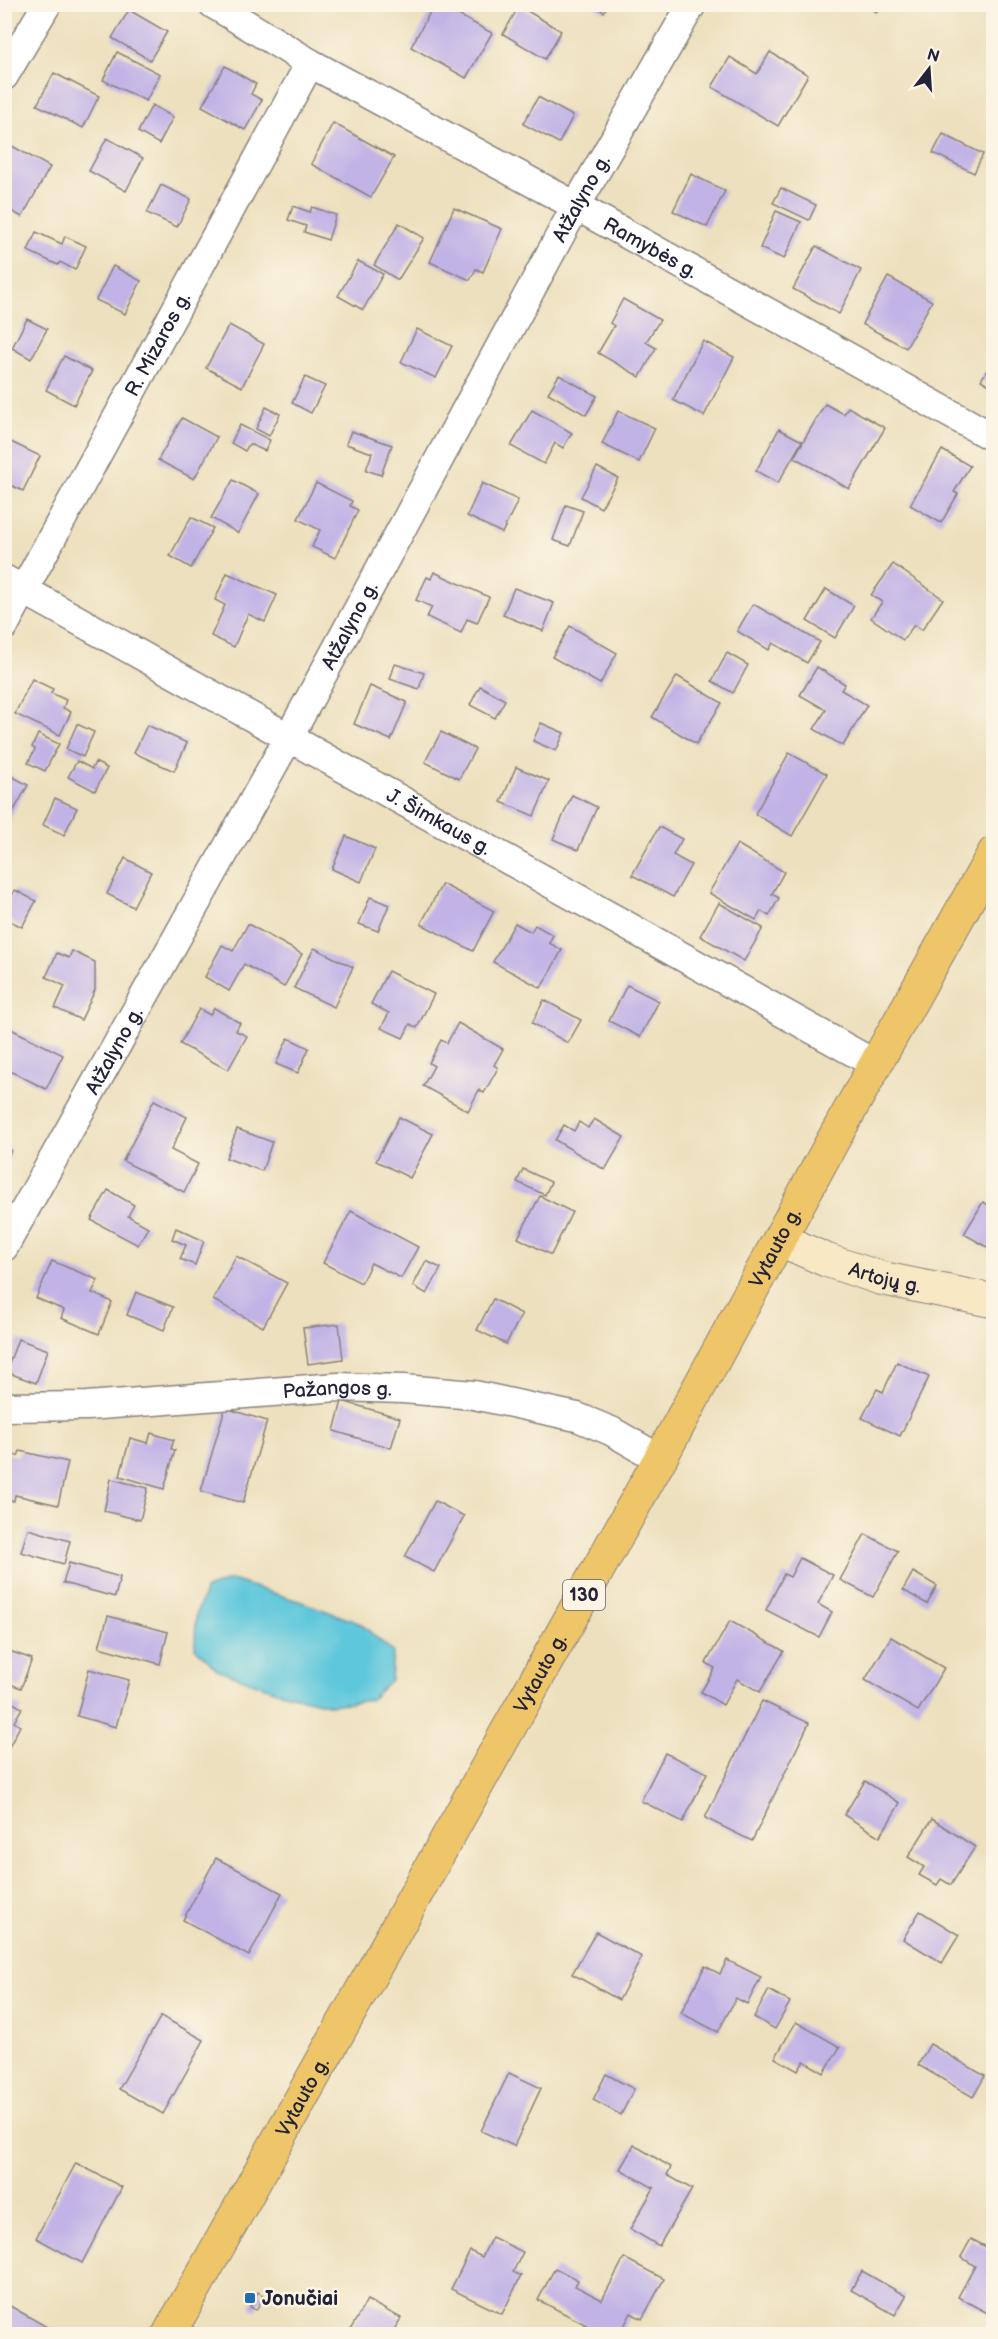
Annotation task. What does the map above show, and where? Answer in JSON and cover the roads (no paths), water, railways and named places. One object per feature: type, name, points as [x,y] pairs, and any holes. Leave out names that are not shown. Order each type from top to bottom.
[{"type":"main road","name":"Vytauto g.","points":[[169,2334],[660,1459],[875,1064],[993,853]]},
{"type":"main road","name":"Artojų g.","points":[[781,1240],[826,1260],[880,1278],[993,1301]]},
{"type":"street","points":[[4,76],[47,4]]},
{"type":"street","name":"Atžalyno g.","points":[[4,1247],[289,737],[576,207],[692,4]]},
{"type":"street","name":"Ramybės g.","points":[[215,5],[310,63],[993,438]]},
{"type":"street","name":"R. Mizaros g.","points":[[4,626],[15,584],[310,63]]},
{"type":"street","name":"J. Šimkaus g.","points":[[15,584],[875,1064]]},
{"type":"street","name":"Pažangos g.","points":[[4,1407],[87,1406],[338,1387],[403,1389],[474,1395],[577,1417],[611,1431],[660,1459]]},
{"type":"water","points":[[231,1580],[305,1603],[361,1624],[393,1652],[391,1680],[370,1700],[331,1705],[276,1691],[217,1669],[195,1648],[196,1615],[206,1589]]},
{"type":"place","name":"Jonučiai","points":[[250,2298]]}]
